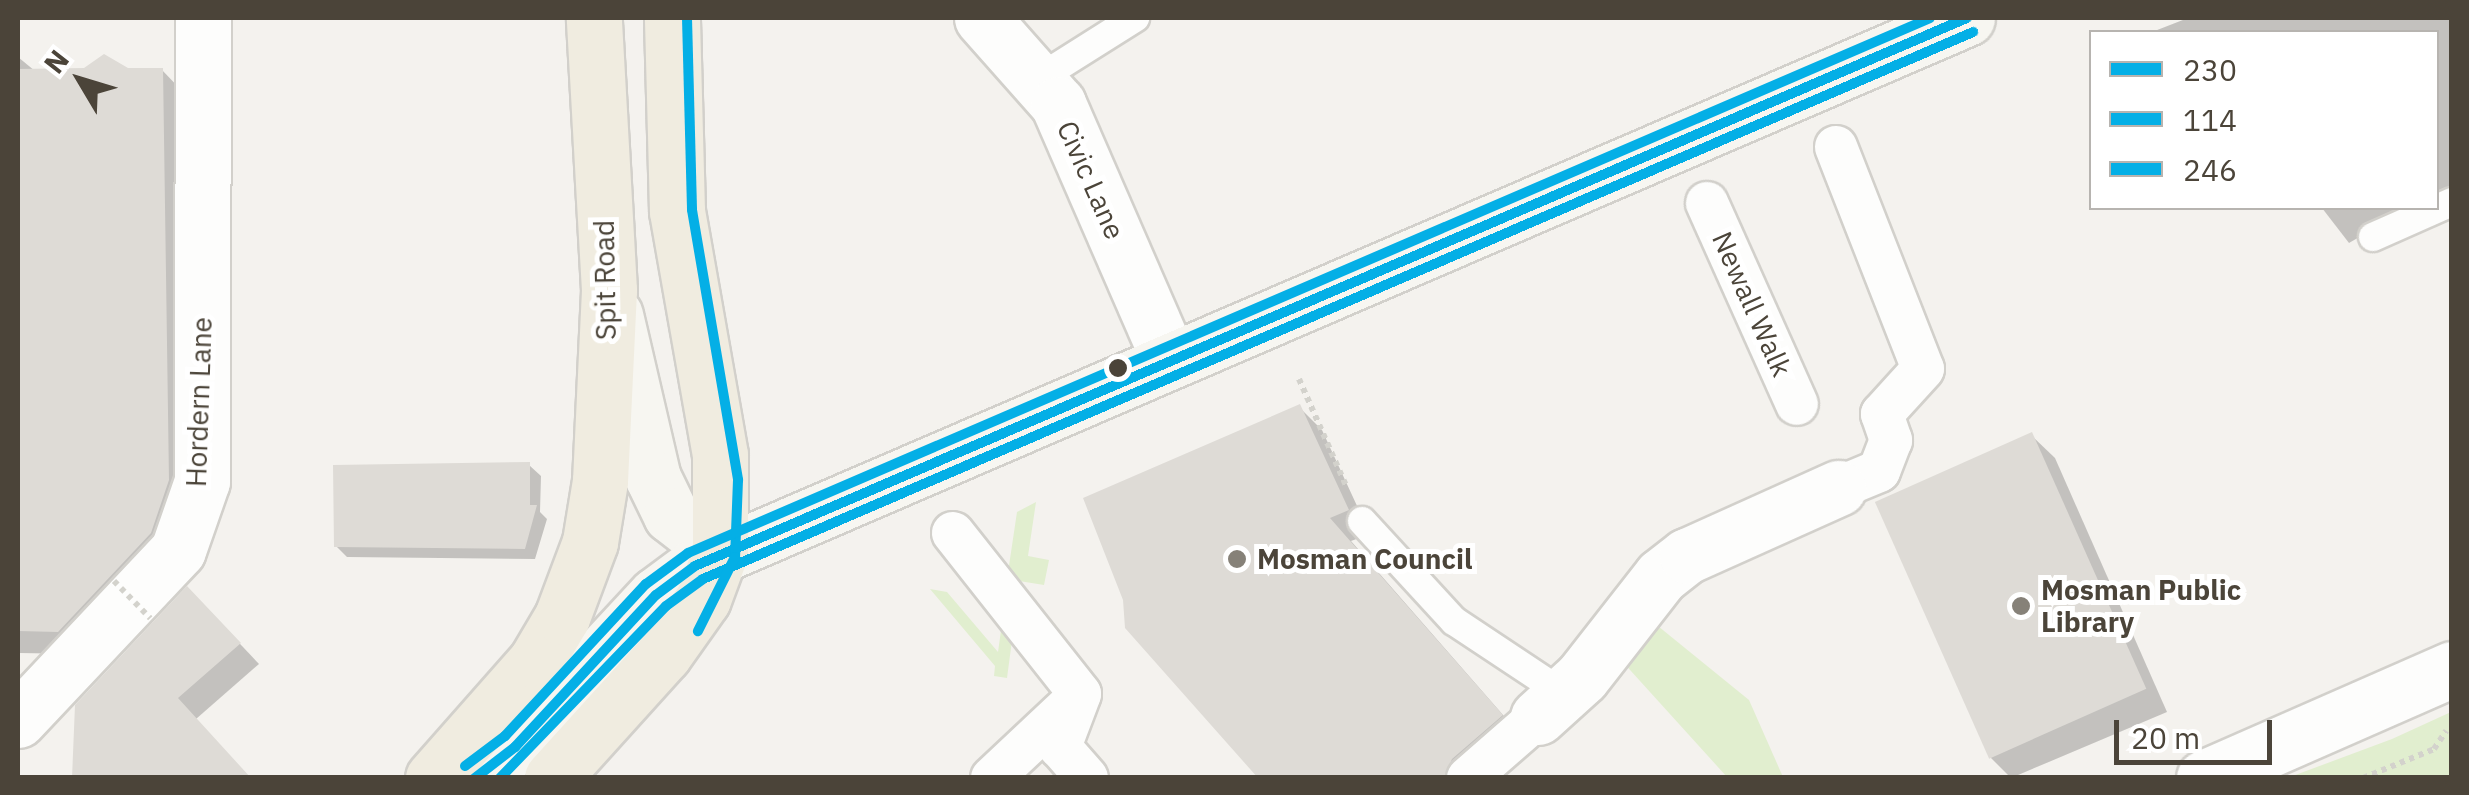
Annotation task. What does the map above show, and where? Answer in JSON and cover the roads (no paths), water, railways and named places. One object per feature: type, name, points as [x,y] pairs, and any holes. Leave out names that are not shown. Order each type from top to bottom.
[{"type":"highway","name":"Spit Road","points":[[433,778],[536,661],[562,617],[590,542],[600,481],[609,290],[594,18]]},
{"type":"highway","points":[[552,778],[664,654],[703,599],[720,554],[720,454],[677,211],[672,18]]},
{"type":"main road","points":[[474,778],[515,747],[656,595],[720,554],[1968,18]]},
{"type":"main road","points":[[609,290],[653,478],[671,515],[720,554]]},
{"type":"street","name":"Hordern Lane","points":[[18,720],[178,550],[202,481],[203,18]]},
{"type":"street","name":"Civic Lane","points":[[982,18],[1058,104],[1170,361]]},
{"type":"street","points":[[1468,778],[1559,704],[1661,576],[1686,556],[1879,471],[1891,440],[1882,414],[1924,369],[1836,147]]},
{"type":"street","name":"Newall Walk","points":[[1707,203],[1797,404]]},
{"type":"street","points":[[953,533],[1080,694]]},
{"type":"street","points":[[2204,778],[2452,668]]},
{"type":"street","points":[[992,778],[1080,694]]},
{"type":"street","points":[[1080,694],[1060,746],[1086,778]]},
{"type":"lane","points":[[1038,79],[1135,18]]},
{"type":"lane","points":[[2373,237],[2434,210]]},
{"type":"lane","points":[[1362,521],[1454,621],[1559,704]]},
{"type":"place","name":"Mosman Council","points":[[1237,559]]},
{"type":"place","name":"Mosman Public Library","points":[[2021,606]]}]
